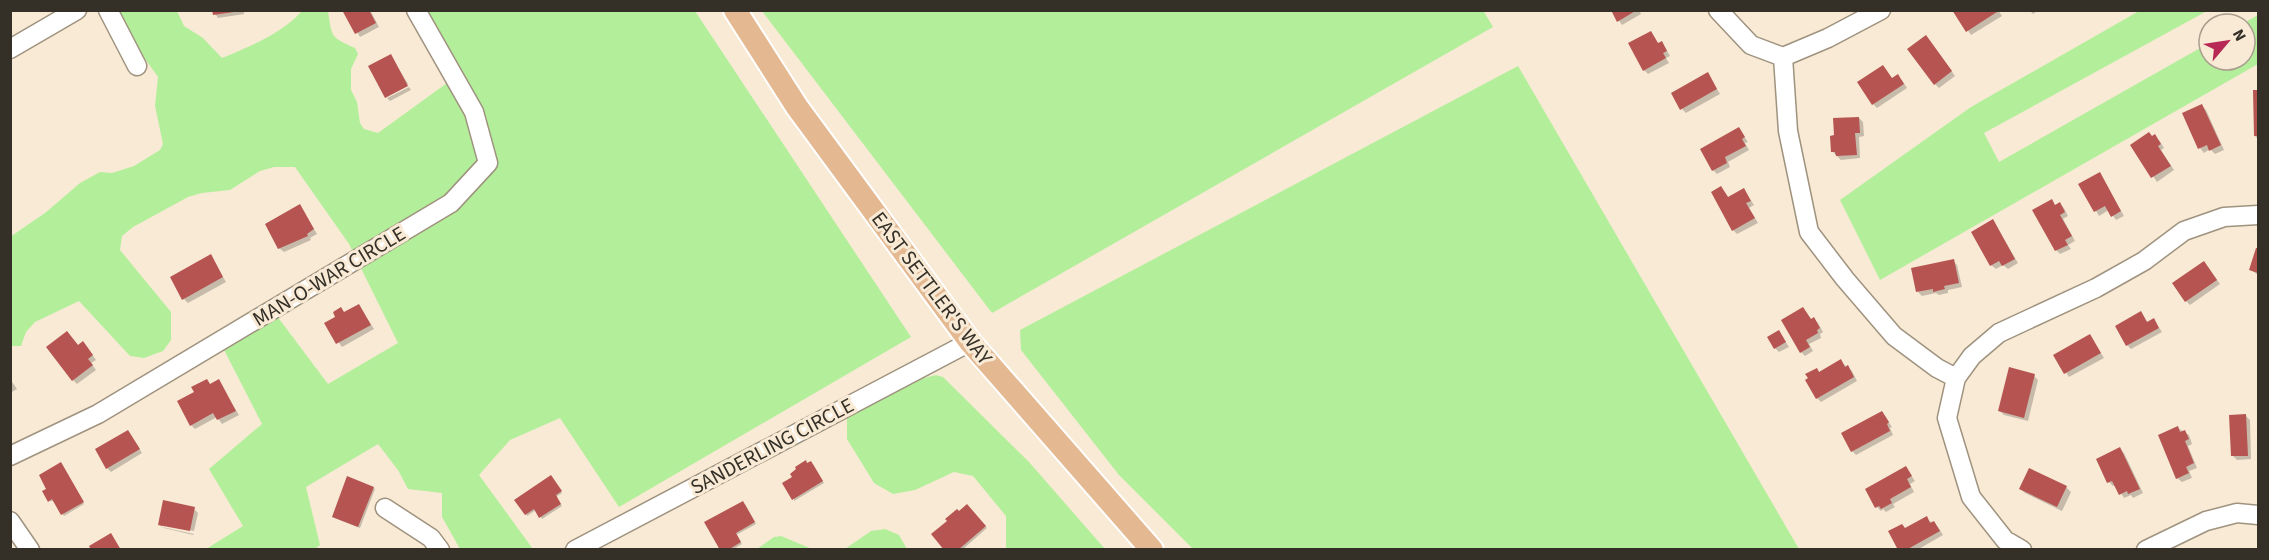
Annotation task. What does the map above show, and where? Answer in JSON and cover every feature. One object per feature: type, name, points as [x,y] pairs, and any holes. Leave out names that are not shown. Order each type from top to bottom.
[{"type":"main road","name":"EAST SETTLER'S WAY","points":[[735,10],[797,107],[970,342],[1152,549]]},
{"type":"street","points":[[10,49],[76,10]]},
{"type":"street","points":[[108,10],[137,66]]},
{"type":"street","name":"MAN-O-WAR CIRCLE","points":[[10,456],[98,414],[451,202],[488,163],[474,112],[416,10]]},
{"type":"street","points":[[1718,10],[1751,45],[1783,57],[1828,38],[1881,10]]},
{"type":"street","points":[[1783,57],[1788,131],[1809,232],[1845,279],[1894,336],[1937,368],[1956,378]]},
{"type":"street","points":[[2022,549],[2005,540],[1971,497],[1947,418],[1956,378],[1972,357],[2000,333],[2096,288],[2135,266],[2184,231],[2224,217],[2259,215]]},
{"type":"street","name":"SANDERLING CIRCLE","points":[[575,549],[970,342]]},
{"type":"street","points":[[385,508],[431,538],[440,549]]},
{"type":"street","points":[[2146,549],[2206,521],[2237,513],[2259,515]]},
{"type":"street","points":[[10,521],[30,549]]},
{"type":"street","points":[[1995,527],[1998,549]]},
{"type":"green space","points":[[1483,10],[1493,27],[992,313],[762,11]]},
{"type":"green space","points":[[120,11],[177,11],[184,26],[203,38],[222,58],[275,33],[302,11],[328,11],[334,35],[355,48],[358,54],[351,69],[351,90],[357,102],[360,123],[364,129],[378,133],[447,83],[419,11],[695,11],[911,337],[619,507],[560,418],[510,440],[479,475],[533,549],[460,549],[442,517],[442,493],[408,489],[398,470],[378,444],[306,487],[320,545],[315,549],[206,549],[243,526],[209,469],[262,424],[221,344],[277,316],[328,384],[398,343],[349,244],[295,167],[274,167],[260,171],[230,190],[188,197],[133,227],[122,236],[120,250],[171,312],[171,340],[163,351],[144,358],[130,356],[79,301],[35,322],[26,332],[21,346],[11,346],[10,237],[45,213],[80,183],[100,172],[112,173],[134,166],[160,150],[163,144],[155,106],[158,77],[120,24]]},
{"type":"green space","points":[[2139,11],[2207,11],[2197,12],[2197,16],[1984,133],[1999,162],[2197,50],[2197,72],[2244,72],[1880,280],[1840,200],[1971,107]]},
{"type":"green space","points":[[2258,15],[2258,64],[2257,65]]},
{"type":"green space","points":[[1518,66],[1799,549],[1193,549],[1119,475],[1021,350],[1020,330]]},
{"type":"green space","points":[[936,375],[943,377],[1029,462],[1105,549],[1006,549],[1006,516],[973,476],[954,472],[915,490],[893,494],[874,483],[847,439],[847,418],[867,403],[889,391]]},
{"type":"green space","points":[[885,529],[899,535],[907,549],[845,549],[871,531]]},
{"type":"green space","points":[[781,536],[812,549],[757,549],[774,537]]},
{"type":"building","points":[[212,10],[233,10],[234,12],[213,15]]},
{"type":"building","points":[[342,10],[369,10],[376,23],[355,34]]},
{"type":"building","points":[[1611,10],[1637,10],[1617,22]]},
{"type":"building","points":[[1952,10],[2000,10],[1966,32]]},
{"type":"building","points":[[1651,31],[1658,43],[1662,41],[1667,51],[1663,53],[1666,58],[1643,71],[1628,43]]},
{"type":"building","points":[[1926,35],[1952,71],[1934,85],[1907,49]]},
{"type":"building","points":[[391,54],[408,86],[385,98],[368,66]]},
{"type":"building","points":[[1883,65],[1892,78],[1898,74],[1904,84],[1872,105],[1857,82]]},
{"type":"building","points":[[1708,72],[1717,89],[1680,110],[1671,93]]},
{"type":"building","points":[[2253,90],[2258,90],[2258,136],[2254,136]]},
{"type":"building","points":[[2202,104],[2221,145],[2209,151],[2207,145],[2198,149],[2182,113]]},
{"type":"building","points":[[1859,117],[1860,133],[1855,133],[1857,155],[1836,156],[1835,152],[1831,152],[1830,136],[1834,135],[1833,118]]},
{"type":"building","points":[[1739,127],[1745,137],[1742,139],[1746,146],[1725,157],[1727,163],[1712,171],[1700,149]]},
{"type":"building","points":[[2149,132],[2152,136],[2155,134],[2161,144],[2158,146],[2171,166],[2151,178],[2130,145]]},
{"type":"building","points":[[2100,172],[2121,211],[2111,217],[2105,206],[2094,212],[2078,184]]},
{"type":"building","points":[[1721,186],[1728,197],[1744,188],[1751,201],[1746,203],[1755,218],[1732,231],[1711,192]]},
{"type":"building","points":[[2052,199],[2055,205],[2060,202],[2065,212],[2060,215],[2072,236],[2065,240],[2068,245],[2055,251],[2032,210]]},
{"type":"building","points":[[300,204],[314,229],[307,234],[308,236],[278,249],[265,224]]},
{"type":"building","points":[[1993,219],[2015,259],[2002,266],[1999,261],[1990,266],[1971,232]]},
{"type":"building","points":[[2256,248],[2258,248],[2258,273],[2249,270]]},
{"type":"building","points":[[211,254],[223,277],[182,300],[170,277]]},
{"type":"building","points":[[1954,259],[1959,283],[1944,286],[1945,289],[1933,292],[1933,289],[1916,292],[1911,268]]},
{"type":"building","points":[[2204,261],[2217,280],[2185,302],[2172,283]]},
{"type":"building","points":[[359,304],[371,325],[336,344],[324,323],[335,317],[333,312],[341,307],[344,312]]},
{"type":"building","points":[[1803,307],[1811,319],[1814,317],[1820,328],[1817,330],[1818,333],[1806,340],[1810,347],[1800,353],[1781,320]]},
{"type":"building","points":[[2141,311],[2147,322],[2154,318],[2159,328],[2126,346],[2115,326]]},
{"type":"building","points":[[1779,330],[1786,342],[1774,349],[1767,337]]},
{"type":"building","points":[[67,331],[78,345],[83,341],[93,355],[88,359],[93,365],[72,381],[46,347]]},
{"type":"building","points":[[2090,334],[2101,353],[2064,374],[2053,355]]},
{"type":"building","points":[[1841,359],[1845,367],[1848,365],[1854,377],[1816,399],[1805,380],[1808,378],[1805,374],[1817,368],[1819,372]]},
{"type":"building","points":[[2009,367],[2035,374],[2024,418],[1998,411]]},
{"type":"building","points":[[207,379],[210,384],[219,379],[236,411],[217,420],[213,413],[190,426],[177,401],[194,392],[191,387]]},
{"type":"building","points":[[1882,411],[1889,422],[1887,424],[1890,431],[1851,452],[1841,433]]},
{"type":"building","points":[[2246,414],[2248,456],[2231,456],[2229,415]]},
{"type":"building","points":[[2178,426],[2180,432],[2185,430],[2189,439],[2185,441],[2194,463],[2186,467],[2189,473],[2176,479],[2158,435]]},
{"type":"building","points":[[128,430],[140,449],[106,469],[95,449]]},
{"type":"building","points":[[2120,447],[2140,489],[2119,495],[2112,481],[2107,483],[2096,459]]},
{"type":"building","points":[[806,460],[807,463],[811,461],[823,481],[792,500],[782,483],[792,477],[790,474],[796,469],[795,467]]},
{"type":"building","points":[[61,462],[84,502],[61,515],[52,499],[48,502],[42,491],[46,489],[39,475]]},
{"type":"building","points":[[1906,466],[1912,476],[1907,479],[1911,487],[1890,499],[1892,503],[1881,509],[1879,506],[1875,508],[1865,489]]},
{"type":"building","points":[[2029,468],[2067,486],[2057,507],[2019,489]]},
{"type":"building","points":[[551,475],[562,491],[556,495],[561,504],[539,518],[534,509],[525,515],[514,500]]},
{"type":"building","points":[[347,476],[374,487],[358,527],[332,517]]},
{"type":"building","points":[[163,500],[195,507],[190,531],[158,525]]},
{"type":"building","points":[[743,501],[755,522],[736,533],[741,542],[728,550],[720,550],[704,522]]},
{"type":"building","points":[[967,504],[986,526],[958,550],[944,550],[931,534],[957,509],[959,511]]},
{"type":"building","points":[[1927,516],[1930,523],[1934,521],[1940,531],[1906,550],[1898,550],[1888,531],[1902,524],[1905,528]]},
{"type":"building","points":[[111,533],[121,550],[91,550],[89,546]]}]
